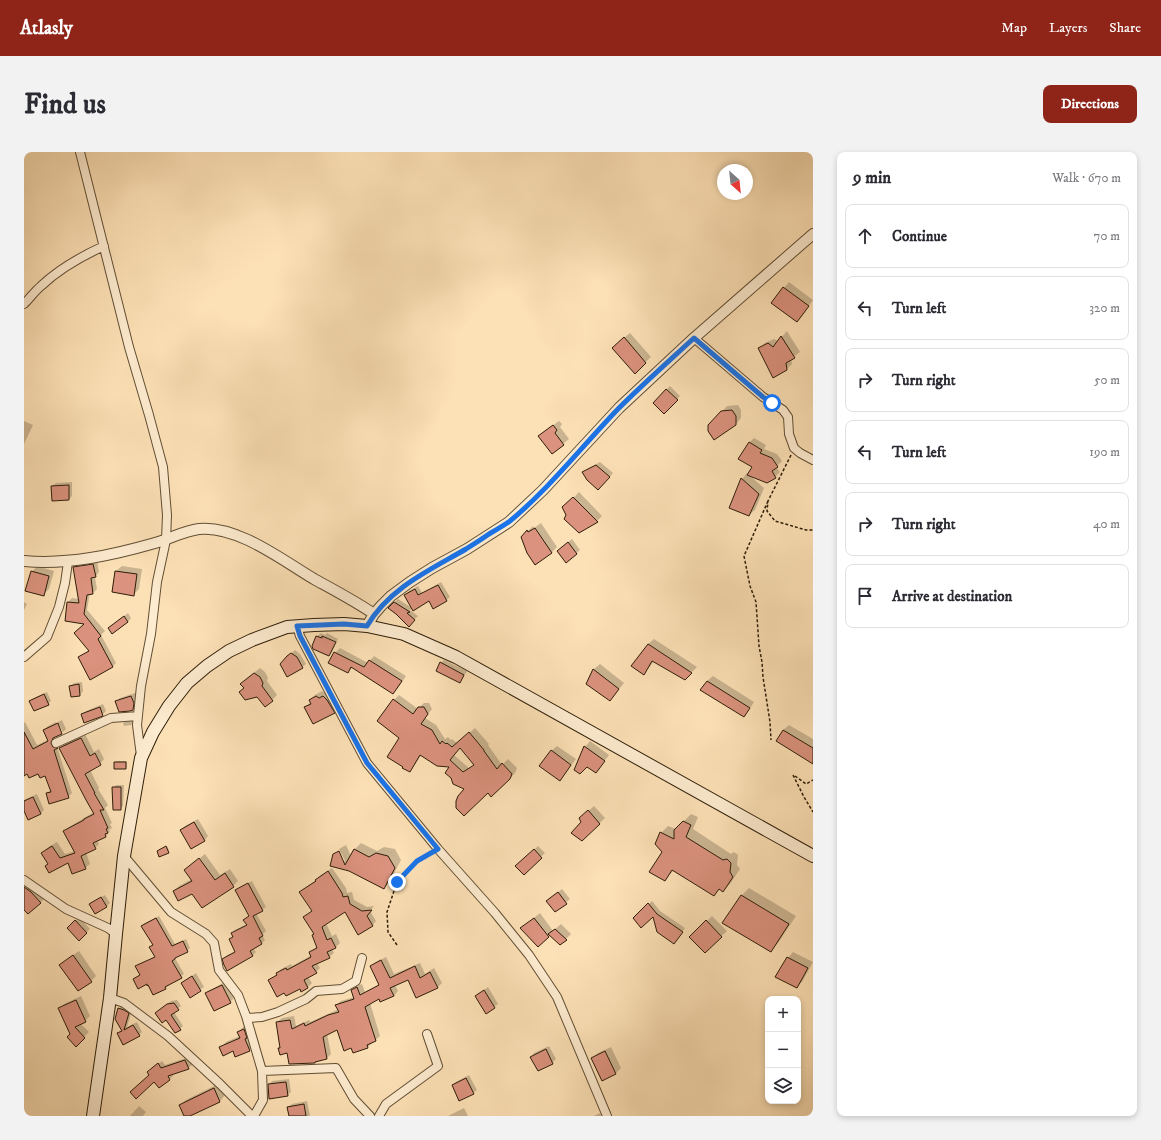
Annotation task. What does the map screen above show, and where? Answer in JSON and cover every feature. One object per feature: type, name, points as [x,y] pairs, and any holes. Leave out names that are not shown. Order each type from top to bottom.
[{"type":"main road","points":[[93,1116],[110,998],[124,856],[141,758],[153,732],[169,706],[187,683],[207,666],[229,651],[280,629],[297,626],[344,624],[367,626],[404,634],[456,657],[813,856]]},
{"type":"street","points":[[80,152],[129,347],[163,467],[167,515],[166,540],[157,582],[151,634],[141,686],[137,725],[141,758]]},
{"type":"street","points":[[367,626],[374,614],[391,596],[410,582],[467,549],[509,522],[543,490],[619,408],[694,338],[813,234]]},
{"type":"street","points":[[24,304],[41,286],[61,270],[84,255],[104,246]]},
{"type":"street","points":[[694,338],[763,397],[783,410],[788,417],[789,434],[794,448],[813,460]]},
{"type":"street","points":[[24,561],[68,562],[124,552],[166,540],[181,533],[198,529],[212,529],[223,531],[254,543],[374,614]]},
{"type":"street","points":[[24,657],[47,637],[59,607],[68,562]]},
{"type":"street","points":[[297,626],[300,636],[367,763],[438,849],[505,925],[529,955],[557,997],[607,1116]]},
{"type":"street","points":[[56,744],[111,718],[138,716]]},
{"type":"street","points":[[110,998],[124,1003],[168,1036],[253,1116],[263,1100],[262,1071],[247,1018],[238,994],[219,970],[214,943],[206,934],[171,912],[124,856]]},
{"type":"street","points":[[24,880],[66,909],[108,928],[116,934]]},
{"type":"street","points":[[247,1018],[262,1017],[278,1012],[306,1000],[316,991],[342,989],[356,981],[362,958]]},
{"type":"street","points":[[379,1116],[386,1104],[438,1066],[428,1034]]},
{"type":"street","points":[[262,1071],[336,1068],[354,1099],[370,1116]]},
{"type":"path","points":[[771,740],[770,722],[759,646],[756,602],[750,586],[744,556],[768,501],[794,448]]},
{"type":"path","points":[[768,501],[767,511],[775,521],[806,530],[813,530]]},
{"type":"path","points":[[813,780],[806,784],[793,775],[813,812]]},
{"type":"path","points":[[397,945],[388,932],[387,912],[397,882],[417,861],[438,849]]},
{"type":"building","points":[[783,287],[809,306],[797,322],[771,303]]},
{"type":"building","points":[[781,336],[795,358],[786,363],[787,370],[773,378],[758,348],[768,343],[773,347]]},
{"type":"building","points":[[624,337],[646,363],[635,374],[612,348]]},
{"type":"building","points":[[666,389],[678,400],[664,414],[653,403]]},
{"type":"building","points":[[732,410],[736,416],[736,425],[714,440],[708,431],[708,425],[721,411]]},
{"type":"building","points":[[553,425],[557,430],[555,433],[564,445],[552,454],[538,436]]},
{"type":"building","points":[[749,442],[762,450],[760,453],[772,458],[778,467],[772,471],[776,478],[767,483],[747,475],[752,467],[738,459]]},
{"type":"building","points":[[596,465],[610,477],[598,490],[587,480],[582,472]]},
{"type":"building","points":[[741,478],[759,494],[749,516],[729,508]]},
{"type":"building","points":[[69,485],[69,500],[52,501],[51,486]]},
{"type":"building","points":[[573,497],[598,522],[579,533],[564,519],[566,515],[562,507]]},
{"type":"building","points":[[535,528],[552,553],[535,565],[527,553],[521,537],[527,530],[528,532]]},
{"type":"building","points":[[568,542],[577,554],[566,563],[557,551]]},
{"type":"building","points":[[93,564],[96,577],[91,578],[93,594],[87,595],[84,614],[101,636],[98,639],[113,667],[90,680],[78,657],[89,651],[74,633],[84,624],[65,621],[67,602],[79,603],[73,567]]},
{"type":"building","points":[[31,571],[49,576],[44,596],[25,591]]},
{"type":"building","points":[[115,571],[137,574],[134,596],[112,592]]},
{"type":"building","points":[[438,585],[447,601],[433,609],[429,601],[413,611],[404,595],[415,589],[418,595]]},
{"type":"building","points":[[394,602],[410,612],[407,613],[415,620],[409,627],[388,608]]},
{"type":"building","points":[[124,616],[128,622],[112,634],[108,628]]},
{"type":"building","points":[[316,636],[322,638],[322,636],[336,642],[329,656],[313,649],[312,646]]},
{"type":"building","points":[[648,644],[692,673],[685,680],[652,661],[644,675],[631,666]]},
{"type":"building","points":[[334,652],[364,667],[369,660],[402,681],[393,694],[351,667],[348,673],[328,663]]},
{"type":"building","points":[[291,653],[297,657],[303,668],[287,677],[280,664]]},
{"type":"building","points":[[440,662],[464,675],[460,683],[436,671]]},
{"type":"building","points":[[593,669],[619,689],[610,701],[586,684]]},
{"type":"building","points":[[254,673],[260,677],[263,683],[262,686],[273,701],[265,707],[257,697],[245,700],[239,692],[244,688],[240,684]]},
{"type":"building","points":[[707,681],[750,708],[744,717],[700,690]]},
{"type":"building","points":[[79,684],[80,696],[71,697],[69,686]]},
{"type":"building","points":[[44,694],[49,705],[34,711],[29,701]]},
{"type":"building","points":[[131,696],[134,703],[133,710],[119,712],[115,701]]},
{"type":"building","points":[[316,696],[319,698],[323,696],[335,713],[313,724],[304,707],[311,704],[309,700]]},
{"type":"building","points":[[393,699],[413,714],[418,707],[424,707],[428,714],[421,724],[432,730],[440,744],[442,741],[452,747],[469,732],[497,769],[502,763],[512,774],[510,779],[491,797],[488,793],[464,816],[456,808],[456,801],[464,789],[453,784],[451,778],[445,773],[449,767],[437,766],[420,755],[410,772],[402,768],[403,767],[387,757],[399,738],[377,721]],"holes":[[[460,748],[474,765],[463,772],[450,760]]]},
{"type":"building","points":[[100,707],[103,716],[84,723],[81,714]]},
{"type":"building","points":[[58,723],[62,734],[53,738],[51,743],[53,747],[58,748],[54,750],[69,798],[49,804],[46,793],[51,792],[45,776],[40,778],[38,774],[29,778],[27,774],[24,776],[24,732],[33,749],[48,741],[43,730]]},
{"type":"building","points":[[783,730],[813,748],[813,764],[776,741]]},
{"type":"building","points":[[81,738],[90,756],[95,753],[101,765],[85,774],[104,810],[100,810],[108,828],[106,829],[108,833],[105,834],[106,837],[93,843],[96,849],[81,856],[86,869],[72,874],[68,863],[49,873],[45,866],[48,864],[41,853],[52,846],[60,858],[75,853],[63,831],[94,814],[59,748]]},
{"type":"building","points":[[584,746],[605,761],[596,773],[587,767],[580,774],[574,770]]},
{"type":"building","points":[[551,750],[571,765],[560,781],[539,766]]},
{"type":"building","points":[[114,762],[126,762],[126,769],[114,769]]},
{"type":"building","points":[[112,787],[121,787],[121,810],[113,810]]},
{"type":"building","points":[[33,797],[41,814],[28,820],[24,811],[24,801]]},
{"type":"building","points":[[588,810],[600,824],[582,841],[571,833],[581,822],[579,818]]},
{"type":"building","points":[[683,821],[691,825],[686,837],[723,860],[727,859],[731,863],[730,872],[733,877],[723,892],[719,889],[714,896],[672,870],[665,881],[649,872],[662,852],[655,844],[660,832],[674,839],[674,830]]},
{"type":"building","points":[[194,822],[205,841],[191,849],[180,830]]},
{"type":"building","points":[[166,846],[169,853],[159,857],[157,851]]},
{"type":"building","points":[[354,849],[369,857],[376,853],[388,856],[395,868],[384,889],[349,871],[330,866],[333,854],[339,851],[345,865]]},
{"type":"building","points":[[534,849],[542,858],[524,875],[515,866]]},
{"type":"building","points":[[199,858],[215,880],[225,873],[234,887],[202,908],[192,894],[178,901],[173,891],[192,881],[184,870]]},
{"type":"building","points":[[328,871],[343,897],[348,896],[350,904],[362,911],[372,910],[367,916],[373,926],[358,935],[345,912],[322,927],[327,940],[331,938],[336,948],[327,952],[330,958],[312,966],[317,973],[304,980],[308,988],[301,992],[300,989],[286,996],[284,993],[277,997],[268,980],[277,975],[276,973],[286,968],[287,970],[311,957],[309,952],[317,948],[312,935],[314,934],[303,917],[312,911],[299,892]]},
{"type":"building","points":[[248,883],[263,911],[253,916],[263,936],[259,938],[262,944],[250,951],[253,956],[227,971],[222,959],[235,952],[229,939],[233,937],[231,933],[247,925],[243,920],[249,916],[235,890]]},
{"type":"building","points":[[24,887],[41,903],[28,914],[24,910]]},
{"type":"building","points":[[558,892],[567,904],[555,912],[546,901]]},
{"type":"building","points":[[741,895],[789,924],[771,952],[722,923]]},
{"type":"building","points":[[101,897],[107,907],[95,914],[89,904]]},
{"type":"building","points":[[648,903],[657,914],[683,932],[674,944],[657,932],[653,917],[641,928],[633,918]]},
{"type":"building","points":[[156,918],[172,946],[183,941],[188,952],[172,961],[182,978],[165,987],[166,989],[153,995],[147,984],[138,989],[133,979],[140,975],[135,966],[155,957],[149,947],[153,945],[141,926]]},
{"type":"building","points":[[534,918],[549,937],[538,947],[520,928]]},
{"type":"building","points":[[75,920],[87,933],[79,941],[67,928]]},
{"type":"building","points":[[706,920],[722,937],[705,953],[689,937]]},
{"type":"building","points":[[555,929],[567,940],[560,945],[548,934]]},
{"type":"building","points":[[73,955],[92,982],[78,991],[59,965]]},
{"type":"building","points":[[787,957],[808,968],[797,988],[775,977]]},
{"type":"building","points":[[381,960],[390,978],[415,966],[420,978],[430,972],[438,988],[416,998],[408,980],[390,988],[394,996],[380,1002],[379,999],[365,1007],[376,1041],[367,1045],[368,1048],[353,1053],[351,1048],[344,1051],[337,1030],[323,1037],[327,1059],[315,1063],[289,1064],[287,1053],[280,1055],[276,1022],[290,1020],[292,1029],[304,1023],[305,1026],[328,1015],[339,1012],[335,1005],[354,999],[351,990],[357,987],[360,995],[379,985],[370,966]]},
{"type":"building","points":[[192,976],[201,991],[190,998],[181,983]]},
{"type":"building","points":[[222,985],[231,1003],[214,1011],[205,993]]},
{"type":"building","points":[[484,990],[495,1008],[486,1014],[475,996]]},
{"type":"building","points":[[76,1000],[86,1022],[75,1027],[85,1038],[76,1047],[67,1037],[70,1034],[58,1008]]},
{"type":"building","points":[[174,1003],[179,1010],[171,1015],[181,1030],[175,1033],[166,1020],[162,1023],[155,1013],[167,1004]]},
{"type":"building","points":[[118,1008],[129,1013],[124,1030],[133,1025],[140,1036],[123,1045],[117,1033],[122,1031],[115,1019]]},
{"type":"building","points":[[244,1029],[247,1038],[245,1039],[250,1051],[235,1057],[233,1051],[223,1056],[219,1047],[240,1038],[237,1032]]},
{"type":"building","points":[[546,1049],[553,1064],[538,1071],[530,1057]]},
{"type":"building","points":[[605,1051],[616,1074],[602,1081],[591,1058]]},
{"type":"building","points":[[185,1060],[189,1069],[168,1076],[170,1080],[159,1088],[154,1082],[136,1099],[130,1092],[149,1075],[147,1072],[158,1063],[161,1068]]},
{"type":"building","points":[[466,1078],[474,1094],[459,1101],[452,1085]]},
{"type":"building","points":[[286,1082],[288,1096],[269,1099],[268,1084]]},
{"type":"building","points":[[214,1088],[220,1102],[190,1116],[184,1116],[179,1105]]},
{"type":"building","points":[[304,1104],[306,1116],[289,1116],[287,1107]]},
{"type":"route","points":[[397,882],[417,861],[438,849],[367,763],[300,636],[297,626],[314,624],[344,624],[367,626],[381,606],[391,596],[410,582],[467,549],[509,522],[543,490],[619,408],[694,338],[772,403]]}]
